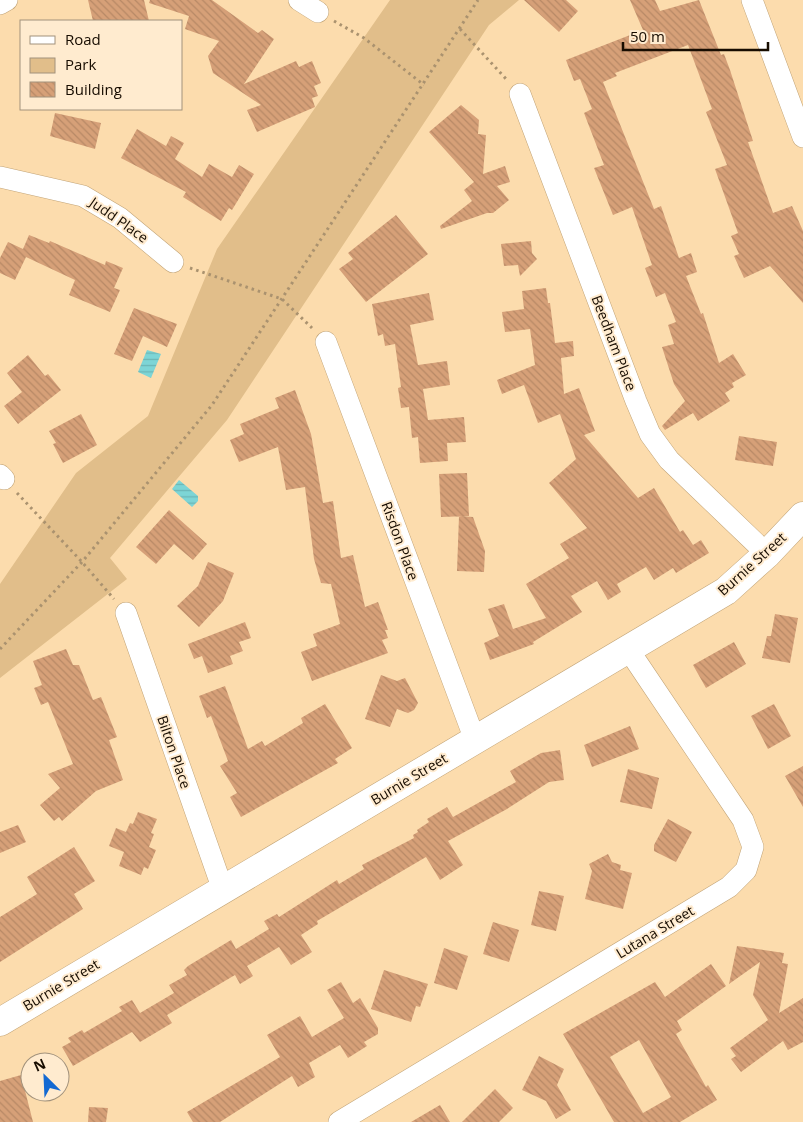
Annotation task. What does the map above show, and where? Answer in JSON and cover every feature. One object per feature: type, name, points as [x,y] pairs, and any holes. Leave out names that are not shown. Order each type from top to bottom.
[{"type":"street","points":[[0,4],[7,0]]},
{"type":"street","points":[[299,0],[318,12]]},
{"type":"street","points":[[752,0],[803,137]]},
{"type":"street","name":"Beedham Place","points":[[520,94],[650,434],[669,460],[767,554]]},
{"type":"street","name":"Judd Place","points":[[0,176],[83,196],[120,218],[173,262]]},
{"type":"street","name":"Risdon Place","points":[[326,342],[474,740]]},
{"type":"street","name":"Burnie Street","points":[[0,1022],[726,591],[767,554],[803,516]]},
{"type":"street","name":"Bilton Place","points":[[126,613],[222,890]]},
{"type":"street","name":"Lutana Street","points":[[339,1122],[729,888],[746,870],[753,847],[743,820],[628,649]]},
{"type":"path","points":[[0,648],[82,562],[212,405],[424,85],[477,0]]},
{"type":"path","points":[[318,12],[364,38],[424,85]]},
{"type":"path","points":[[460,29],[520,94]]},
{"type":"path","points":[[173,262],[282,299],[326,342]]},
{"type":"path","points":[[2,477],[82,562],[126,613]]},
{"type":"green space","points":[[390,0],[519,0],[489,25],[227,420],[110,558],[127,579],[0,678],[0,584],[76,473],[148,416],[217,249]]},
{"type":"water","points":[[147,350],[161,354],[151,378],[138,372]]},
{"type":"water","points":[[179,480],[198,496],[198,501],[192,507],[172,489]]},
{"type":"building","points":[[88,0],[144,0],[149,20],[93,20]]},
{"type":"building","points":[[150,0],[212,0],[258,33],[262,30],[274,39],[244,84],[296,61],[299,67],[312,61],[321,83],[314,86],[318,96],[312,98],[315,107],[257,132],[247,110],[261,105],[213,73],[208,56],[219,41],[185,29],[189,16],[149,3]]},
{"type":"building","points":[[524,0],[566,0],[578,11],[559,32]]},
{"type":"building","points":[[630,0],[655,0],[660,11],[699,0],[721,55],[724,54],[730,70],[753,141],[748,142],[773,213],[792,206],[803,231],[803,303],[770,266],[744,278],[734,256],[739,254],[731,236],[738,233],[715,169],[727,165],[706,112],[712,109],[688,45],[615,73],[617,76],[603,82],[654,209],[661,206],[679,258],[691,253],[697,272],[686,276],[701,314],[703,313],[719,363],[733,354],[746,375],[732,383],[734,387],[725,393],[730,401],[698,421],[693,413],[665,430],[662,426],[685,401],[674,384],[662,347],[674,344],[668,325],[676,322],[665,293],[656,297],[645,268],[652,265],[632,207],[613,215],[594,168],[604,165],[584,113],[592,109],[580,79],[574,81],[566,60],[643,30]]},
{"type":"building","points":[[461,105],[479,120],[478,134],[486,135],[483,174],[505,166],[510,182],[497,186],[509,200],[493,213],[487,213],[441,229],[440,226],[472,201],[464,190],[474,182],[429,132]]},
{"type":"building","points":[[55,113],[101,123],[95,149],[50,136]]},
{"type":"building","points":[[137,129],[166,146],[171,136],[184,143],[175,159],[202,177],[209,164],[232,177],[239,165],[254,174],[232,210],[229,208],[221,221],[183,197],[186,192],[121,158]]},
{"type":"building","points":[[396,215],[428,254],[366,302],[339,269],[353,259],[348,253]]},
{"type":"building","points":[[29,235],[49,243],[50,241],[105,265],[106,261],[123,268],[114,288],[120,290],[110,312],[69,295],[75,280],[26,257],[15,280],[0,273],[0,258],[8,242],[23,249]]},
{"type":"building","points":[[531,241],[532,253],[537,259],[520,276],[518,265],[504,266],[501,244]]},
{"type":"building","points":[[546,288],[548,303],[550,303],[555,343],[573,341],[574,356],[561,358],[564,394],[579,388],[595,431],[584,435],[638,498],[654,488],[680,532],[683,530],[693,545],[701,540],[709,553],[676,573],[673,568],[654,580],[646,567],[617,584],[621,592],[608,600],[597,581],[571,596],[582,612],[533,642],[534,644],[490,660],[484,643],[499,636],[488,609],[504,604],[513,629],[546,618],[526,584],[569,558],[560,544],[587,528],[549,483],[576,459],[560,414],[538,423],[524,385],[502,394],[497,380],[535,365],[530,329],[505,332],[502,312],[524,309],[522,291]]},
{"type":"building","points":[[429,293],[434,320],[410,325],[418,365],[447,361],[450,385],[423,389],[428,420],[464,417],[466,442],[447,443],[448,461],[420,463],[418,437],[412,438],[409,407],[401,408],[398,388],[401,387],[395,344],[385,346],[383,334],[378,336],[372,304]]},
{"type":"building","points":[[134,308],[177,324],[167,347],[143,336],[132,361],[114,354]]},
{"type":"building","points":[[28,355],[45,376],[48,374],[61,390],[18,424],[4,406],[22,392],[7,373]]},
{"type":"building","points":[[295,390],[311,434],[323,503],[333,501],[341,558],[353,555],[365,607],[378,602],[388,630],[385,630],[388,638],[382,640],[388,653],[312,681],[301,652],[317,646],[313,634],[340,624],[331,584],[321,583],[314,559],[305,487],[286,490],[278,447],[239,462],[230,440],[244,434],[240,424],[279,408],[275,398]]},
{"type":"building","points":[[81,414],[97,445],[63,463],[53,444],[56,443],[49,431]]},
{"type":"building","points":[[739,436],[777,442],[773,466],[735,460]]},
{"type":"building","points":[[467,473],[469,516],[441,517],[439,474]]},
{"type":"building","points":[[169,510],[207,544],[193,560],[174,544],[156,564],[136,547]]},
{"type":"building","points":[[459,516],[473,517],[485,551],[484,572],[457,571]]},
{"type":"building","points":[[208,562],[234,573],[223,601],[199,627],[177,606],[198,586]]},
{"type":"building","points":[[775,614],[798,618],[790,663],[762,658],[767,636],[771,636]]},
{"type":"building","points":[[245,622],[251,638],[239,642],[243,651],[230,656],[233,664],[208,673],[202,656],[194,659],[188,644]]},
{"type":"building","points":[[734,642],[746,664],[706,688],[693,665]]},
{"type":"building","points":[[66,649],[73,665],[79,665],[93,700],[101,697],[117,737],[109,740],[123,780],[96,791],[62,821],[59,817],[54,821],[40,805],[60,788],[48,774],[73,764],[48,702],[41,705],[34,688],[42,685],[33,661]]},
{"type":"building","points":[[381,675],[397,681],[405,678],[418,703],[414,710],[408,713],[397,709],[390,727],[365,719]]},
{"type":"building","points":[[225,686],[248,749],[262,741],[265,746],[303,723],[301,718],[325,704],[352,748],[335,759],[338,763],[241,817],[230,797],[237,793],[220,766],[228,761],[211,716],[207,718],[199,696]]},
{"type":"building","points":[[774,704],[791,736],[768,749],[751,716]]},
{"type":"building","points":[[630,726],[639,749],[592,767],[584,745]]},
{"type":"building","points":[[560,750],[564,780],[549,782],[507,809],[448,841],[463,865],[440,880],[426,857],[317,921],[318,924],[301,935],[312,952],[291,965],[279,947],[247,966],[253,976],[240,984],[235,975],[167,1015],[172,1023],[140,1042],[132,1032],[73,1066],[70,1061],[70,1052],[65,1052],[62,1047],[71,1042],[68,1038],[82,1030],[84,1033],[122,1011],[119,1007],[132,1000],[140,1013],[174,993],[169,985],[187,975],[184,970],[188,966],[231,940],[236,949],[269,929],[264,921],[277,914],[279,917],[337,880],[339,884],[364,869],[362,865],[414,838],[413,835],[418,832],[417,830],[429,822],[427,819],[447,807],[453,817],[516,782],[510,771],[541,753]]},
{"type":"building","points":[[803,766],[803,807],[785,776]]},
{"type":"building","points":[[628,769],[659,778],[652,809],[620,802]]},
{"type":"building","points":[[138,812],[157,819],[151,833],[154,834],[149,847],[156,850],[148,869],[144,867],[141,875],[119,866],[124,852],[109,846],[116,828],[126,832],[130,823],[133,824]]},
{"type":"building","points":[[668,819],[692,832],[676,862],[654,851],[654,845]]},
{"type":"building","points":[[18,825],[26,842],[0,853],[0,832]]},
{"type":"building","points":[[74,847],[95,881],[74,894],[83,909],[0,962],[0,917],[37,894],[27,877]]},
{"type":"building","points":[[608,854],[612,862],[621,865],[620,870],[632,873],[623,909],[585,899],[592,871],[589,864]]},
{"type":"building","points":[[539,891],[564,896],[556,931],[531,925]]},
{"type":"building","points":[[493,922],[519,930],[509,962],[483,954]]},
{"type":"building","points":[[737,946],[784,953],[782,963],[788,964],[779,1013],[803,998],[803,1042],[788,1050],[783,1041],[741,1072],[731,1059],[736,1056],[730,1048],[768,1020],[753,995],[760,962],[729,984]]},
{"type":"building","points":[[444,948],[468,956],[457,990],[434,983]]},
{"type":"building","points":[[711,964],[726,986],[677,1021],[682,1030],[676,1034],[706,1087],[708,1085],[717,1100],[680,1122],[614,1122],[563,1034],[655,982],[665,997]],"holes":[[[639,1040],[671,1097],[643,1113],[610,1057]]]},
{"type":"building","points":[[384,970],[428,984],[420,1007],[416,1006],[411,1022],[371,1009]]},
{"type":"building","points":[[341,982],[353,1003],[360,998],[378,1028],[378,1034],[364,1042],[367,1046],[348,1058],[340,1045],[309,1063],[315,1077],[298,1087],[292,1076],[220,1122],[193,1122],[187,1112],[280,1057],[267,1035],[300,1016],[312,1037],[344,1018],[327,990]]},
{"type":"building","points":[[539,1056],[564,1069],[557,1085],[571,1110],[556,1119],[546,1101],[522,1090]]},
{"type":"building","points":[[20,1075],[20,1102],[28,1102],[33,1122],[0,1122],[0,1081]]},
{"type":"building","points":[[495,1089],[513,1108],[499,1122],[462,1122]]},
{"type":"building","points":[[440,1105],[450,1122],[411,1122]]},
{"type":"building","points":[[89,1107],[108,1108],[106,1122],[88,1122]]}]
